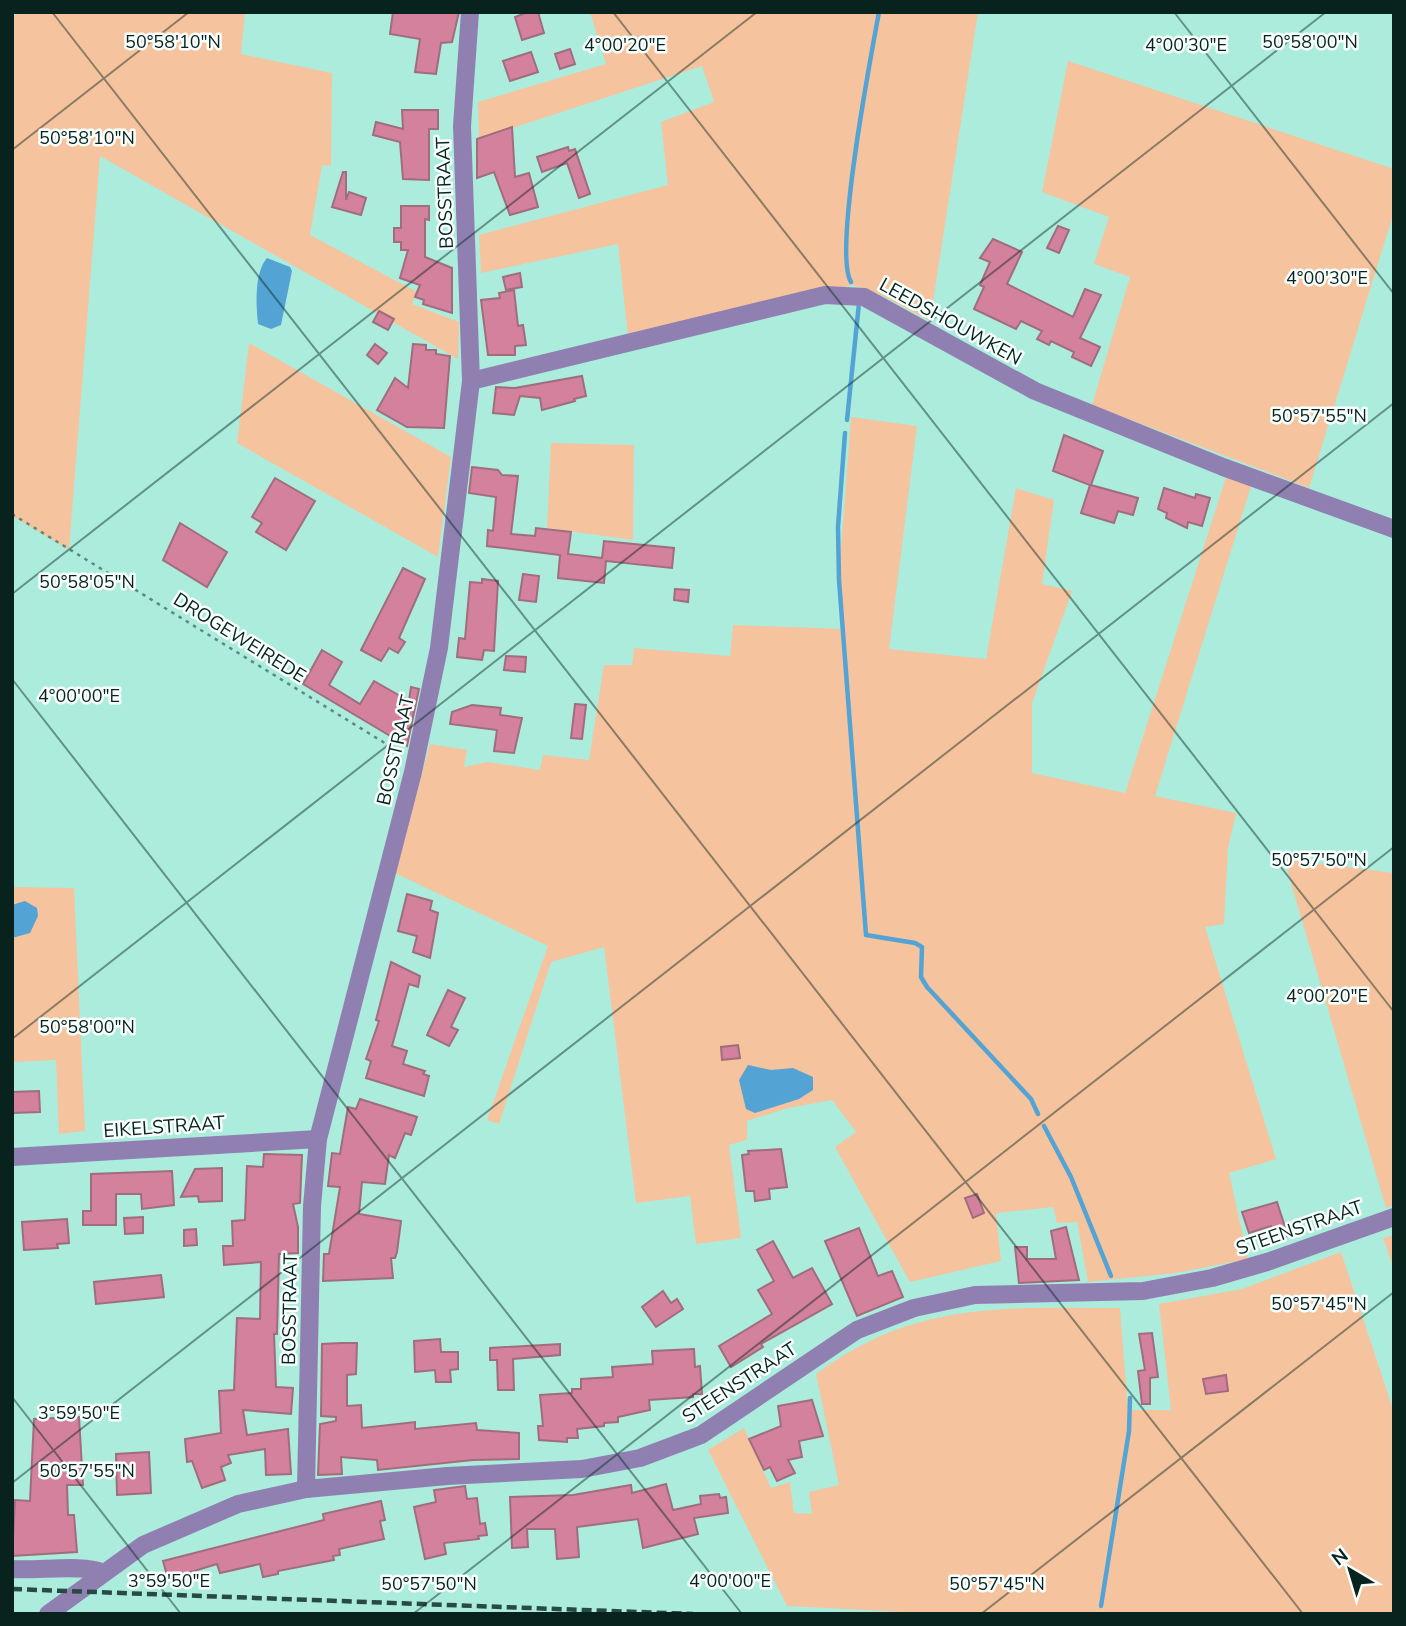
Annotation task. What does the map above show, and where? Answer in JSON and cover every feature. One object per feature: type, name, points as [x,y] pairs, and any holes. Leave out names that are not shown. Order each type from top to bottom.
[{"type":"street","name":"BOSSTRAAT","points":[[306,1489],[312,1206],[318,1139],[415,763],[439,648],[471,381],[462,126],[470,12]]},
{"type":"street","name":"LEEDSHOUWKEN","points":[[471,381],[825,295],[864,297],[1035,391],[1223,467],[1394,528]]},
{"type":"street","name":"EIKELSTRAAT","points":[[12,1157],[318,1139]]},
{"type":"street","name":"STEENSTRAAT","points":[[47,1614],[143,1545],[213,1512],[306,1489],[447,1476],[582,1469],[640,1458],[701,1435],[857,1330],[914,1308],[975,1295],[1143,1291],[1267,1262],[1394,1217]]},
{"type":"street","points":[[12,1569],[49,1571],[89,1567],[101,1573]]},
{"type":"path","name":"DROGEWEIREDE","points":[[12,514],[415,763]]},
{"type":"path","points":[[128,1614],[138,1614]]},
{"type":"shaded area","points":[[21,12],[245,12],[241,54],[332,73],[331,166],[322,165],[310,235],[417,292],[412,304],[459,322],[458,359],[100,156],[69,550],[12,516],[12,17]]},
{"type":"shaded area","points":[[590,12],[978,12],[930,321],[883,296],[853,285],[628,336],[618,244],[481,273],[479,235],[668,185],[661,122],[714,102],[702,66],[479,139],[478,102],[606,64]]},
{"type":"shaded area","points":[[1068,61],[1394,169],[1394,212],[1309,488],[1092,405],[1130,277],[1094,264],[1109,217],[1042,192]]},
{"type":"shaded area","points":[[249,343],[451,457],[438,557],[237,443]]},
{"type":"shaded area","points":[[851,417],[917,426],[889,649],[986,659],[1016,488],[1054,500],[1042,584],[1072,591],[1032,703],[1032,773],[1125,793],[1227,474],[1252,483],[1155,796],[1236,813],[1228,848],[1224,924],[1205,927],[1276,1159],[1229,1173],[1248,1259],[1176,1273],[1088,1282],[1077,1222],[1057,1223],[1053,1207],[996,1213],[1001,1261],[910,1282],[835,1147],[856,1132],[832,1100],[788,1108],[747,1121],[747,1140],[729,1145],[741,1238],[696,1244],[690,1196],[636,1203],[604,947],[551,962],[499,1124],[487,1120],[548,946],[395,873],[430,744],[467,750],[464,767],[488,762],[540,770],[543,755],[589,760],[604,665],[632,665],[634,648],[730,656],[733,625],[843,629],[840,563]]},
{"type":"shaded area","points":[[551,443],[634,445],[633,540],[547,528]]},
{"type":"shaded area","points":[[1284,859],[1394,873],[1394,1205],[1386,1208]]},
{"type":"shaded area","points":[[12,887],[74,888],[85,1131],[59,1134],[56,1060],[12,1062]]},
{"type":"shaded area","points":[[1394,1235],[1394,1270],[1383,1238]]},
{"type":"shaded area","points":[[1341,1252],[1394,1412],[1394,1614],[943,1614],[787,1606],[708,1450],[744,1428],[771,1488],[790,1482],[794,1513],[812,1514],[809,1492],[839,1485],[816,1374],[853,1350],[889,1332],[961,1313],[998,1309],[1120,1308],[1128,1410],[1171,1410],[1159,1304],[1242,1289]]},
{"type":"water","points":[[267,258],[290,267],[292,271],[281,325],[271,329],[258,324],[257,308],[258,280]]},
{"type":"water","points":[[25,901],[37,908],[38,916],[30,933],[12,938],[12,905]]},
{"type":"water","points":[[748,1065],[771,1070],[793,1068],[813,1077],[813,1090],[799,1099],[755,1113],[746,1109],[739,1080]]},
{"type":"building","points":[[393,12],[459,12],[452,42],[441,43],[436,74],[415,72],[420,39],[390,34]]},
{"type":"building","points":[[528,12],[538,12],[544,33],[522,40],[515,17]]},
{"type":"building","points":[[570,49],[575,64],[560,69],[555,54]]},
{"type":"building","points":[[531,52],[538,72],[510,81],[503,61]]},
{"type":"building","points":[[402,110],[438,110],[438,129],[429,129],[429,180],[403,179],[400,142],[373,135],[376,122],[403,129]]},
{"type":"building","points":[[512,127],[515,177],[529,173],[538,207],[510,215],[494,172],[477,178],[477,139]]},
{"type":"building","points":[[568,147],[569,151],[575,149],[590,194],[579,198],[567,163],[542,172],[537,157]]},
{"type":"building","points":[[343,172],[346,172],[346,200],[349,192],[366,198],[361,215],[332,207]]},
{"type":"building","points":[[401,206],[429,206],[429,220],[425,219],[425,257],[452,268],[452,313],[423,304],[424,300],[415,297],[420,285],[400,278],[408,250],[401,250],[401,242],[394,242],[394,228],[401,228]]},
{"type":"building","points":[[1058,226],[1069,230],[1059,253],[1047,248]]},
{"type":"building","points":[[993,239],[1022,252],[1007,284],[1073,317],[1085,289],[1101,295],[1080,338],[1100,347],[1091,366],[1072,357],[1074,352],[1051,341],[1049,345],[1037,339],[1042,331],[1021,321],[1016,329],[974,309],[984,287],[980,285],[990,262],[980,258]]},
{"type":"building","points":[[520,273],[522,287],[506,290],[503,277]]},
{"type":"building","points":[[514,290],[518,326],[523,325],[526,345],[515,346],[515,355],[488,355],[481,300],[500,298],[499,293]]},
{"type":"building","points":[[379,311],[394,319],[388,330],[373,322]]},
{"type":"building","points":[[375,344],[387,353],[378,364],[367,355]]},
{"type":"building","points":[[413,344],[426,345],[426,350],[436,350],[436,354],[450,356],[444,428],[407,427],[377,410],[395,378],[408,388]]},
{"type":"building","points":[[582,376],[586,396],[574,399],[575,401],[542,410],[540,398],[520,396],[514,415],[493,413],[496,387],[515,388]]},
{"type":"building","points":[[1064,435],[1103,451],[1091,485],[1138,498],[1133,515],[1118,511],[1114,523],[1081,513],[1090,485],[1053,471]]},
{"type":"building","points":[[472,467],[518,476],[511,534],[535,536],[536,528],[571,532],[568,554],[602,558],[604,541],[674,548],[672,568],[606,561],[604,583],[558,578],[560,555],[487,546],[488,530],[493,531],[496,497],[469,493]]},
{"type":"building","points":[[275,478],[315,501],[286,550],[256,532],[262,523],[252,517]]},
{"type":"building","points":[[1164,488],[1195,498],[1196,494],[1210,498],[1202,526],[1188,522],[1187,528],[1166,518],[1167,513],[1158,509]]},
{"type":"building","points":[[180,523],[227,552],[207,587],[163,560]]},
{"type":"building","points":[[403,568],[425,579],[399,638],[405,642],[398,653],[389,648],[381,661],[361,650]]},
{"type":"building","points":[[523,574],[539,576],[536,602],[519,600]]},
{"type":"building","points":[[482,579],[498,581],[494,651],[484,650],[482,660],[457,657],[459,638],[465,639],[470,582],[482,583]]},
{"type":"building","points":[[675,589],[689,590],[688,602],[674,600]]},
{"type":"building","points":[[322,650],[342,662],[329,685],[360,704],[374,681],[409,701],[411,687],[419,689],[407,746],[303,684]]},
{"type":"building","points":[[506,656],[526,657],[525,672],[504,670]]},
{"type":"building","points":[[575,704],[586,705],[582,739],[571,738]]},
{"type":"building","points":[[472,705],[501,708],[500,715],[522,718],[514,753],[494,751],[497,730],[450,724],[452,712]]},
{"type":"building","points":[[407,894],[432,901],[430,910],[438,913],[430,958],[413,952],[417,936],[398,931]]},
{"type":"building","points":[[391,962],[420,976],[418,987],[409,984],[392,1046],[407,1051],[403,1064],[425,1071],[423,1074],[429,1076],[424,1096],[366,1078],[371,1061],[366,1059],[379,1021],[376,1020]]},
{"type":"building","points":[[448,990],[465,998],[451,1027],[458,1030],[449,1046],[427,1035]]},
{"type":"building","points":[[738,1045],[740,1058],[722,1060],[721,1047]]},
{"type":"building","points":[[39,1091],[40,1112],[12,1113],[12,1092]]},
{"type":"building","points":[[360,1099],[417,1117],[411,1135],[405,1133],[395,1158],[389,1155],[385,1184],[362,1182],[359,1214],[401,1221],[397,1252],[395,1258],[391,1258],[393,1278],[323,1281],[324,1254],[329,1254],[340,1187],[328,1186],[332,1153],[340,1154],[348,1107],[356,1109]]},
{"type":"building","points":[[781,1149],[787,1187],[769,1189],[770,1199],[755,1201],[754,1191],[746,1191],[742,1155],[749,1154],[748,1151]]},
{"type":"building","points":[[264,1154],[302,1155],[300,1203],[293,1204],[298,1227],[298,1253],[279,1254],[277,1334],[274,1334],[276,1387],[293,1388],[291,1414],[243,1410],[247,1435],[288,1429],[291,1474],[266,1475],[265,1449],[228,1455],[231,1463],[221,1467],[225,1480],[202,1488],[192,1461],[187,1462],[185,1439],[221,1433],[219,1391],[234,1390],[237,1318],[260,1319],[261,1262],[224,1265],[223,1246],[233,1246],[232,1221],[245,1220],[247,1166],[263,1167]]},
{"type":"building","points":[[222,1168],[222,1201],[199,1202],[198,1196],[181,1197],[195,1169]]},
{"type":"building","points":[[172,1171],[174,1205],[142,1209],[141,1194],[116,1194],[116,1225],[83,1225],[83,1211],[91,1211],[91,1174]]},
{"type":"building","points":[[977,1194],[984,1213],[973,1218],[965,1198]]},
{"type":"building","points":[[1277,1202],[1288,1236],[1275,1240],[1271,1226],[1249,1233],[1242,1212]]},
{"type":"building","points":[[143,1217],[143,1233],[125,1234],[124,1218]]},
{"type":"building","points":[[67,1219],[69,1243],[57,1244],[58,1248],[24,1250],[22,1222]]},
{"type":"building","points":[[1066,1227],[1079,1280],[1019,1283],[1015,1247],[1027,1247],[1027,1259],[1056,1259],[1051,1231]]},
{"type":"building","points":[[859,1228],[878,1276],[892,1271],[903,1297],[857,1316],[825,1241]]},
{"type":"building","points":[[196,1229],[197,1245],[184,1246],[184,1230]]},
{"type":"building","points":[[773,1241],[793,1278],[812,1268],[832,1304],[761,1344],[763,1347],[731,1367],[719,1346],[772,1314],[758,1290],[774,1281],[757,1250]]},
{"type":"building","points":[[161,1275],[164,1297],[96,1304],[94,1282]]},
{"type":"building","points":[[663,1291],[671,1303],[677,1299],[683,1309],[656,1327],[642,1307]]},
{"type":"building","points":[[1152,1333],[1158,1377],[1150,1378],[1150,1404],[1142,1404],[1138,1371],[1145,1370],[1139,1334]]},
{"type":"building","points":[[440,1339],[441,1352],[458,1352],[458,1369],[450,1370],[451,1382],[436,1382],[435,1370],[415,1372],[414,1341]]},
{"type":"building","points":[[357,1343],[356,1374],[347,1375],[347,1406],[361,1405],[362,1428],[415,1422],[415,1429],[476,1423],[477,1430],[519,1433],[519,1459],[473,1460],[378,1470],[377,1460],[341,1457],[342,1474],[318,1475],[320,1424],[336,1421],[336,1417],[321,1416],[322,1344]]},
{"type":"building","points":[[560,1344],[560,1355],[513,1359],[514,1390],[498,1390],[497,1360],[490,1360],[490,1348]]},
{"type":"building","points":[[694,1349],[695,1367],[700,1366],[702,1394],[649,1400],[650,1410],[618,1417],[618,1422],[604,1423],[604,1426],[577,1429],[578,1438],[567,1438],[567,1442],[539,1440],[538,1426],[543,1426],[540,1395],[572,1393],[572,1389],[581,1389],[581,1379],[613,1377],[612,1367],[653,1364],[652,1351]]},
{"type":"building","points":[[1226,1375],[1228,1391],[1206,1394],[1203,1379]]},
{"type":"building","points":[[812,1400],[823,1436],[799,1441],[802,1457],[788,1460],[795,1473],[777,1481],[770,1467],[764,1470],[749,1439],[781,1426],[778,1406]]},
{"type":"building","points":[[79,1417],[83,1485],[67,1485],[68,1515],[74,1515],[77,1552],[12,1556],[15,1500],[30,1501],[34,1419]]},
{"type":"building","points":[[149,1452],[151,1493],[117,1495],[116,1454]]},
{"type":"building","points":[[666,1484],[673,1510],[701,1504],[700,1496],[719,1494],[720,1498],[726,1497],[728,1513],[694,1518],[698,1534],[643,1548],[638,1519],[577,1527],[579,1557],[557,1559],[555,1529],[527,1529],[528,1547],[512,1548],[510,1497],[573,1495],[631,1485],[632,1493]]},
{"type":"building","points":[[465,1486],[467,1499],[477,1498],[480,1524],[485,1523],[487,1535],[478,1536],[479,1539],[444,1543],[446,1554],[425,1559],[414,1507],[436,1502],[434,1490]]},
{"type":"building","points":[[381,1501],[385,1520],[380,1521],[384,1539],[339,1549],[340,1555],[333,1556],[334,1560],[278,1571],[278,1574],[263,1577],[260,1564],[220,1573],[217,1564],[168,1579],[163,1561],[324,1520],[323,1514]]},
{"type":"waterway","points":[[851,282],[847,264],[850,195],[879,12]]},
{"type":"waterway","points":[[847,420],[859,303]]},
{"type":"waterway","points":[[845,433],[838,527],[839,580],[866,935],[915,943],[922,947],[921,977],[927,987],[1031,1099],[1038,1114]]},
{"type":"waterway","points":[[1044,1126],[1071,1177],[1111,1276]]},
{"type":"waterway","points":[[1101,1606],[1129,1431],[1130,1398]]},
{"type":"railway","points":[[12,1589],[693,1614]]}]
